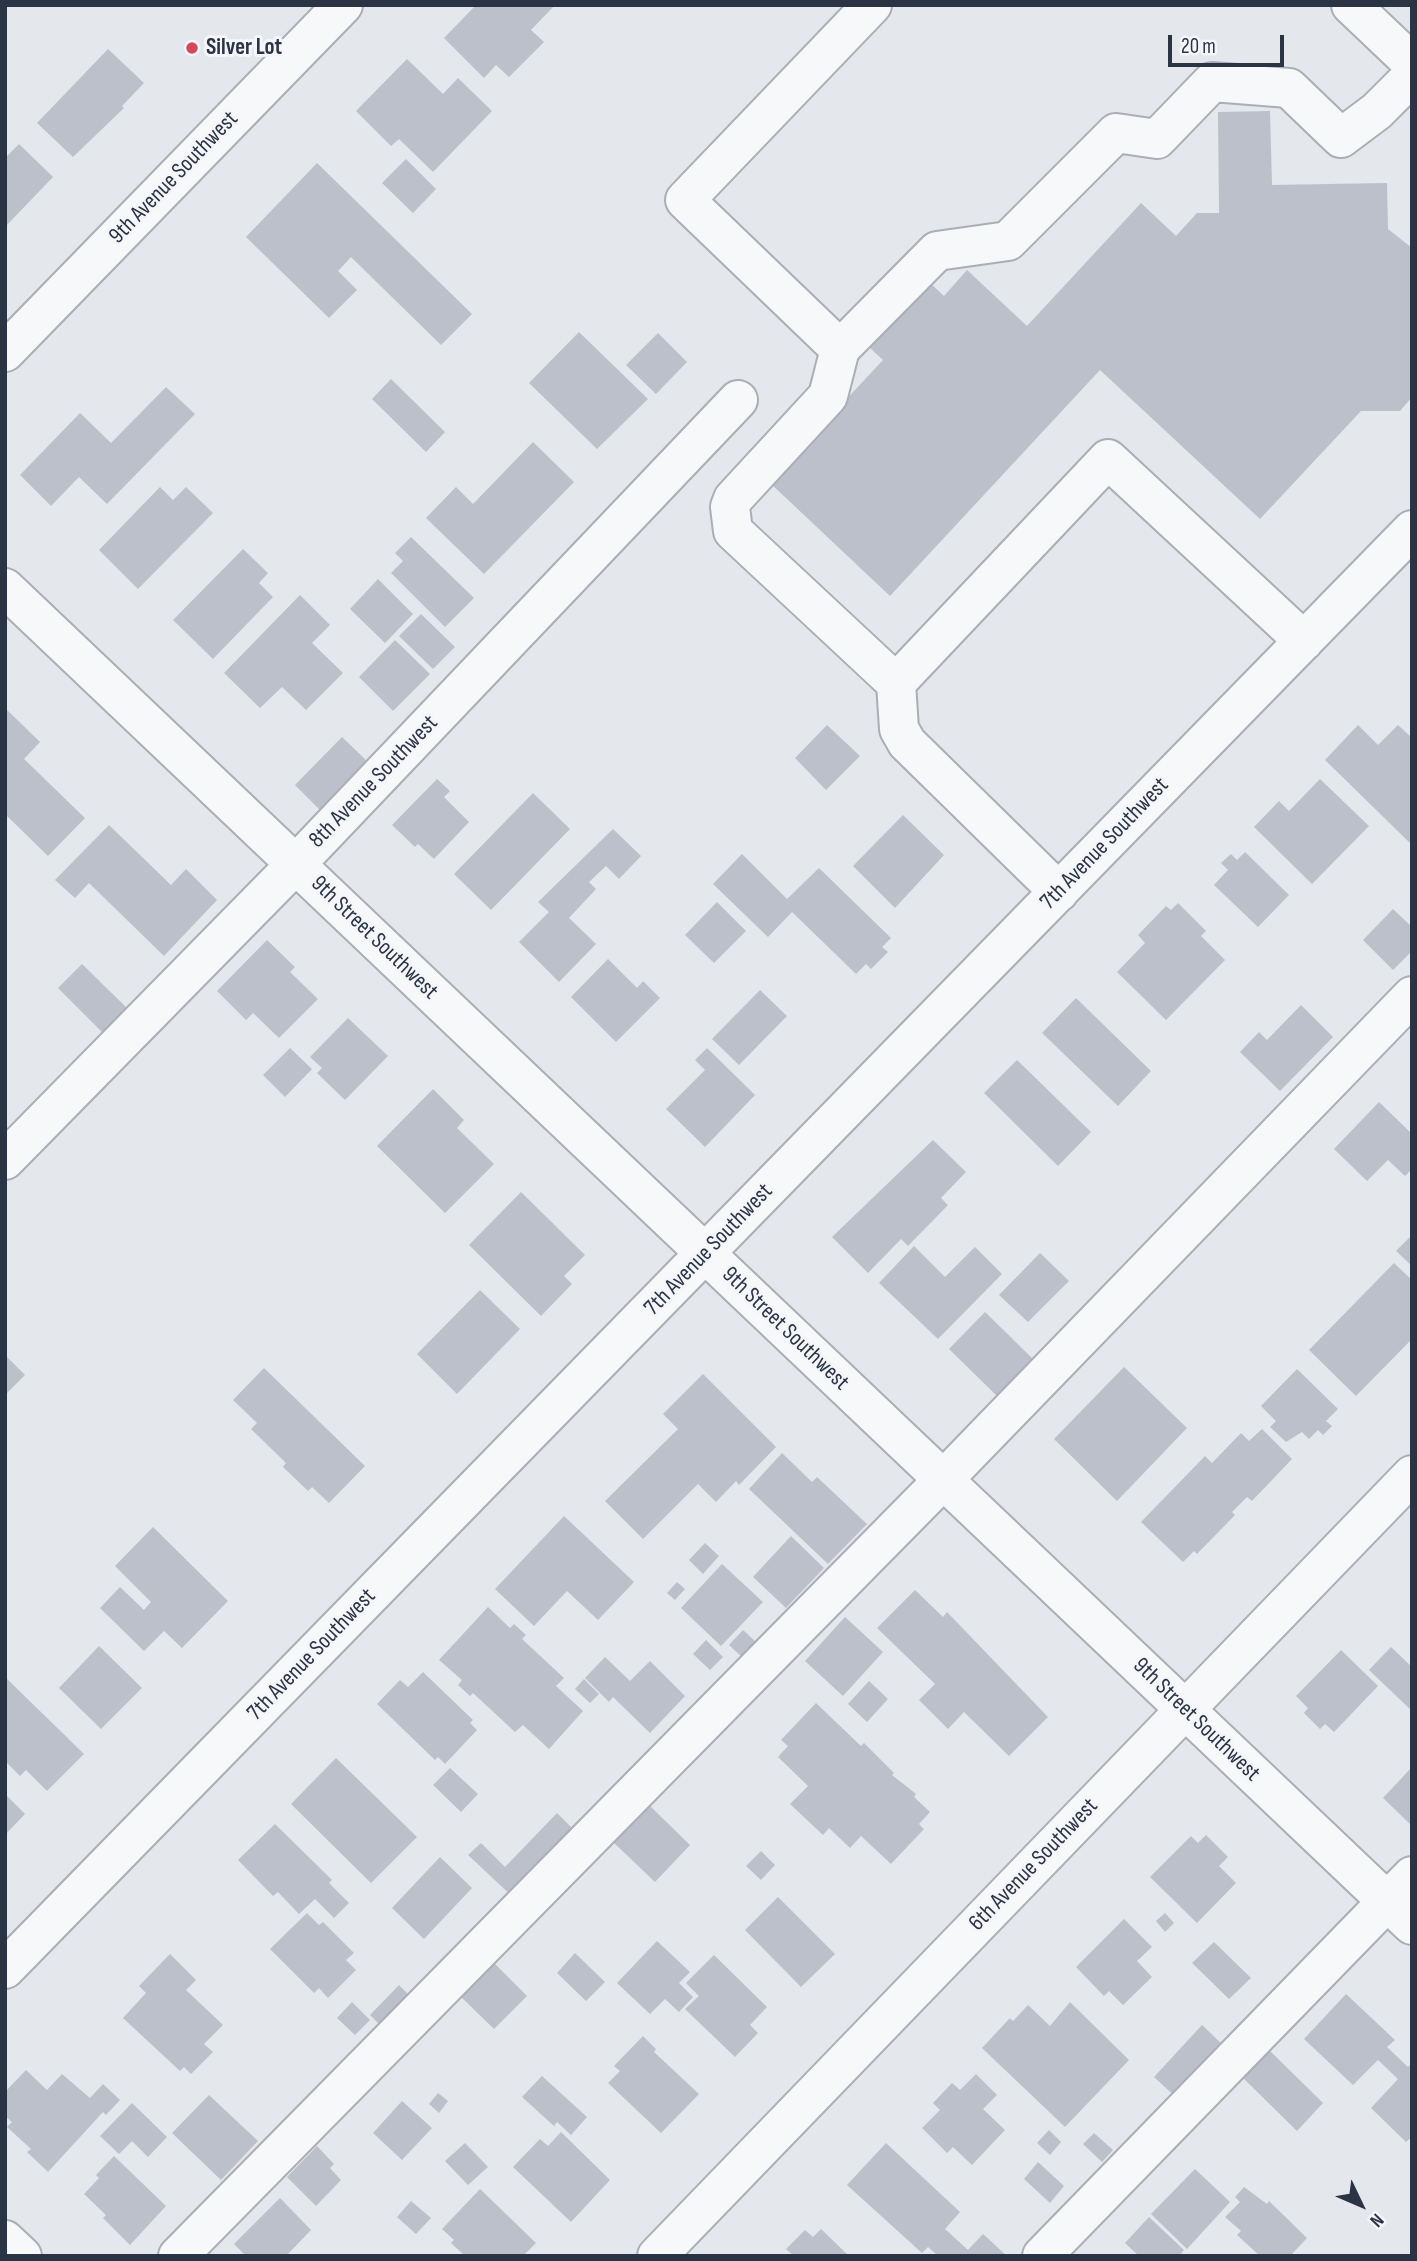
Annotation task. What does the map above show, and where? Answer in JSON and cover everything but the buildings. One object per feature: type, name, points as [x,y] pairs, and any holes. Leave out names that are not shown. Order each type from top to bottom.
[{"type":"street","name":"9th Avenue Southwest","points":[[5,352],[343,5]]},
{"type":"street","points":[[840,349],[685,200],[872,5]]},
{"type":"street","points":[[1351,5],[1412,63]]},
{"type":"street","points":[[1059,892],[907,743],[899,729],[896,683],[733,531],[730,507],[733,499],[828,396],[840,349],[937,251],[1007,241],[1116,134],[1157,139],[1212,82],[1289,88],[1341,138],[1377,111],[1412,76]]},
{"type":"street","name":"8th Avenue Southwest","points":[[5,1160],[296,864],[738,400]]},
{"type":"street","points":[[896,683],[1108,459],[1304,641]]},
{"type":"street","name":"7th Avenue Southwest","points":[[5,1969],[1412,530]]},
{"type":"street","name":"9th Street Southwest","points":[[5,588],[1184,1709],[1403,1901]]},
{"type":"street","points":[[178,2256],[943,1480],[1412,996]]},
{"type":"street","name":"6th Avenue Southwest","points":[[657,2256],[1412,1475]]},
{"type":"street","points":[[1042,2256],[1403,1901]]},
{"type":"street","points":[[5,2240],[22,2256]]},
{"type":"place","name":"Silver Lot","points":[[192,48]]}]
